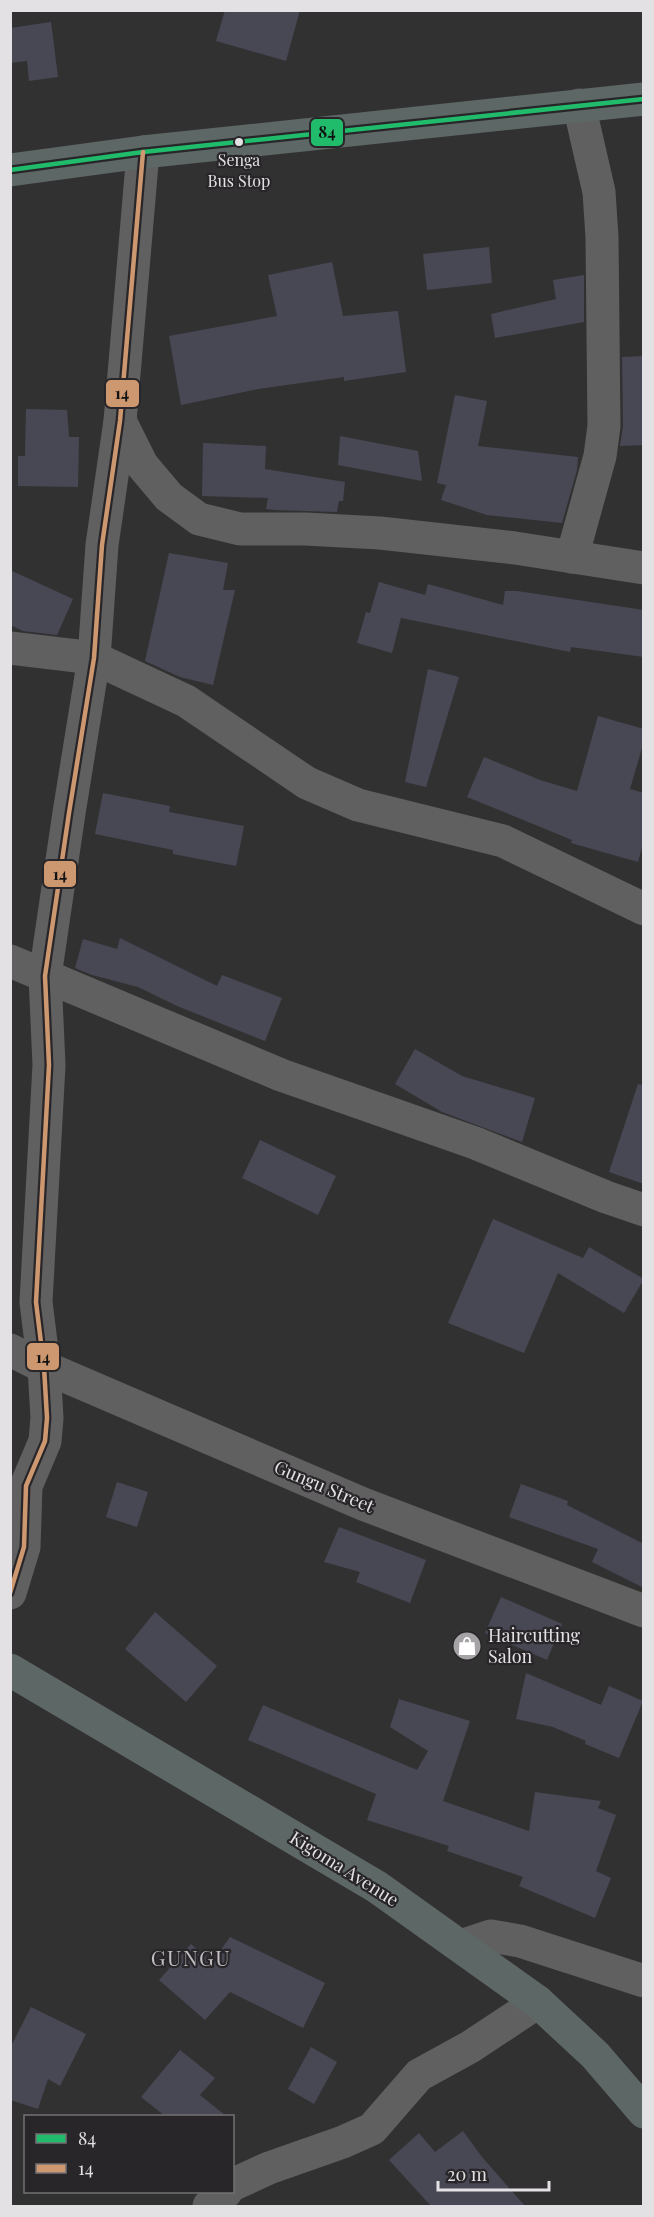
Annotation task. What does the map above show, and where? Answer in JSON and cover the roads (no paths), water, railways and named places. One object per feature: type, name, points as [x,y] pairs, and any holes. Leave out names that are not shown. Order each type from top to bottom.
[{"type":"main road","points":[[10,170],[143,152],[644,99]]},
{"type":"main road","name":"Kigoma Avenue","points":[[10,1670],[377,1887],[538,2002],[595,2055],[644,2112]]},
{"type":"street","points":[[572,557],[600,456],[604,426],[600,204],[579,105]]},
{"type":"street","points":[[10,1593],[24,1547],[26,1486],[45,1441],[47,1418],[44,1367],[36,1302],[49,1065],[45,976],[94,658],[102,546],[120,421],[143,152]]},
{"type":"street","points":[[120,421],[142,465],[169,497],[199,519],[240,529],[305,529],[380,533],[515,548],[644,568]]},
{"type":"street","points":[[10,648],[94,658],[186,701],[307,783],[358,805],[503,841],[644,909]]},
{"type":"street","points":[[10,961],[281,1075],[474,1143],[606,1197],[644,1210]]},
{"type":"street","name":"Gungu Street","points":[[10,1350],[44,1367],[363,1504],[644,1611]]},
{"type":"street","points":[[460,1946],[491,1936],[520,1941],[644,1981]]},
{"type":"street","points":[[234,2184],[269,2168],[343,2142],[372,2129],[419,2075],[470,2047],[538,2002]]},
{"type":"street","points":[[209,2206],[225,2193]]},
{"type":"place","name":"Senga Bus Stop","points":[[239,142]]},
{"type":"place","name":"Haircutting Salon","points":[[467,1646]]},
{"type":"district","name":"GUNGU","points":[[191,1959]]}]
